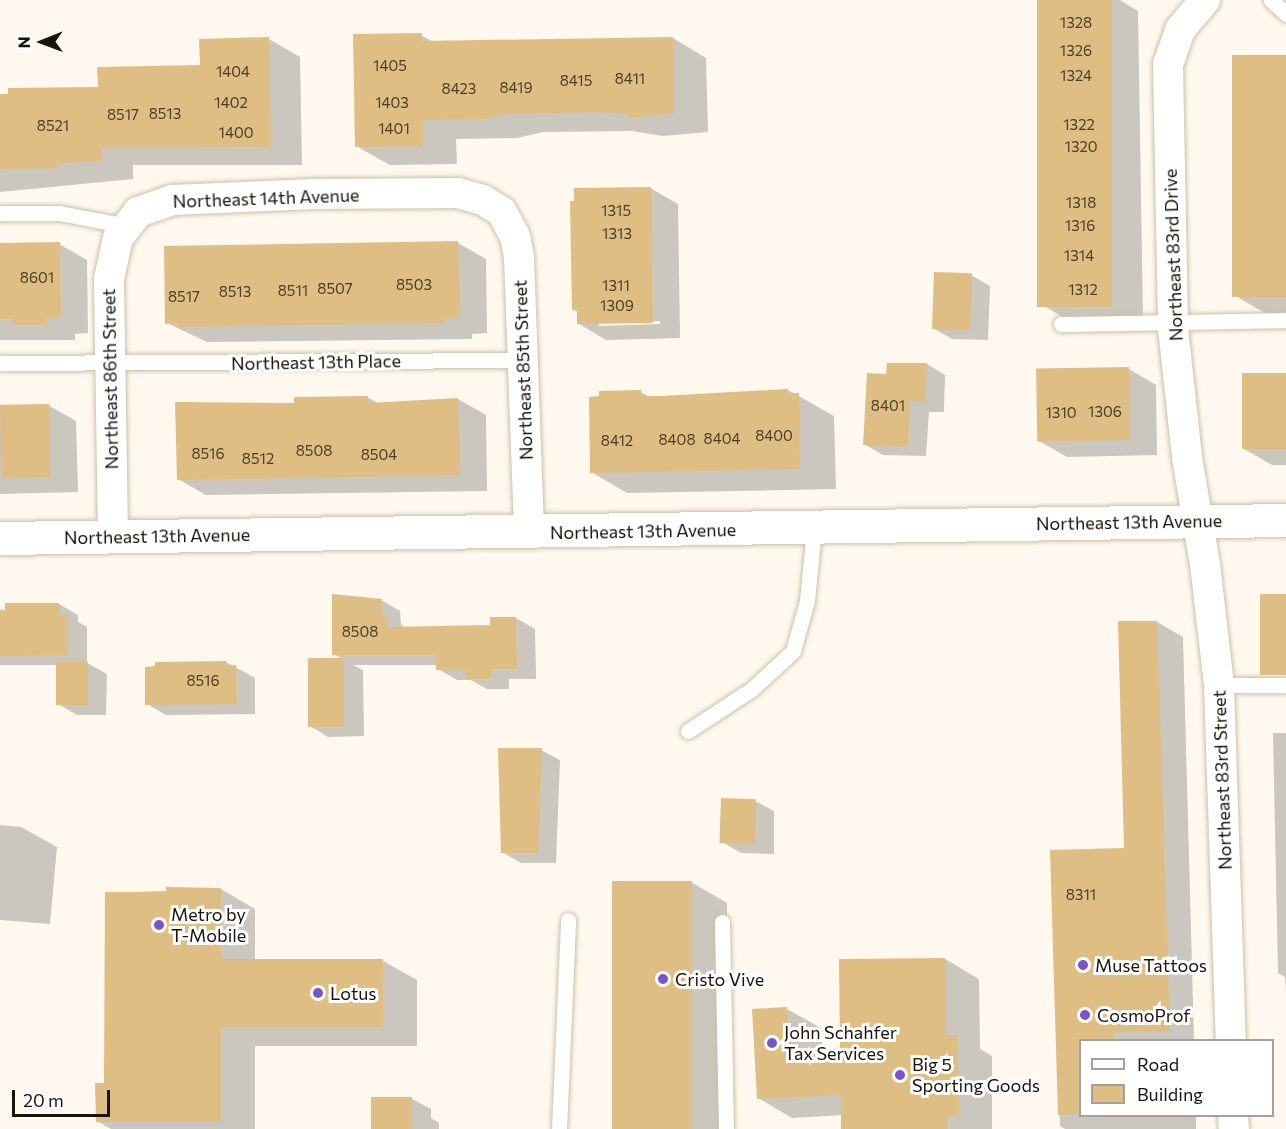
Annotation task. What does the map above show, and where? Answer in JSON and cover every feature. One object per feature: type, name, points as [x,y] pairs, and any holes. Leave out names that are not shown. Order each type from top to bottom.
[{"type":"street","name":"Northeast 83rd Drive","points":[[1198,520],[1186,457],[1173,322],[1168,64],[1180,30],[1205,0]]},
{"type":"street","name":"Northeast 14th Avenue","points":[[127,226],[144,208],[185,197],[458,193],[483,200],[502,212]]},
{"type":"street","name":"Northeast 85th Street","points":[[502,212],[515,236],[519,257],[529,532]]},
{"type":"street","name":"Northeast 86th Street","points":[[112,536],[111,262],[127,226]]},
{"type":"street","name":"Northeast 83rd Street","points":[[1198,520],[1219,685],[1231,1039]]},
{"type":"street","name":"Northeast 13th Avenue","points":[[0,537],[529,532],[1286,520]]},
{"type":"lane","points":[[1271,0],[1286,14]]},
{"type":"lane","points":[[0,213],[59,213],[127,226]]},
{"type":"lane","points":[[1062,324],[1286,320]]},
{"type":"lane","name":"Northeast 13th Place","points":[[0,363],[522,360]]},
{"type":"lane","points":[[688,731],[752,689],[793,651],[807,601],[814,528]]},
{"type":"lane","points":[[1219,685],[1286,685]]},
{"type":"lane","points":[[559,1129],[568,920]]},
{"type":"lane","points":[[722,922],[726,1129]]},
{"type":"building","points":[[1037,0],[1112,0],[1112,307],[1037,307]]},
{"type":"building","points":[[422,33],[422,41],[673,37],[674,113],[628,118],[628,114],[597,112],[509,114],[483,119],[423,120],[423,146],[355,147],[353,34]]},
{"type":"building","points":[[269,37],[271,147],[102,148],[102,161],[57,163],[57,168],[0,169],[0,94],[8,94],[8,88],[98,87],[97,67],[200,65],[199,39]]},
{"type":"building","points":[[1232,55],[1286,55],[1286,297],[1232,297]]},
{"type":"building","points":[[651,187],[653,323],[577,324],[577,310],[572,310],[570,201],[574,201],[574,188]]},
{"type":"building","points":[[458,241],[460,318],[445,318],[445,323],[178,327],[178,323],[165,324],[164,246]]},
{"type":"building","points":[[60,242],[61,318],[47,318],[47,325],[13,325],[13,319],[0,319],[0,243]]},
{"type":"building","points":[[934,272],[972,273],[970,330],[932,329]]},
{"type":"building","points":[[887,363],[927,363],[925,402],[910,402],[908,447],[863,445],[867,373],[886,374]]},
{"type":"building","points":[[1129,367],[1130,440],[1037,442],[1036,369]]},
{"type":"building","points":[[1242,373],[1286,373],[1286,449],[1242,449]]},
{"type":"building","points":[[788,389],[788,393],[799,393],[800,469],[590,473],[589,397],[599,396],[599,391],[641,390],[641,396],[661,396]]},
{"type":"building","points":[[368,396],[368,403],[458,398],[460,475],[177,480],[175,402],[294,403],[294,397]]},
{"type":"building","points":[[49,404],[50,477],[1,478],[0,405]]},
{"type":"building","points":[[332,594],[382,599],[382,616],[388,616],[388,627],[490,625],[490,617],[516,617],[517,669],[491,669],[491,679],[466,679],[466,670],[436,670],[436,655],[332,655]]},
{"type":"building","points":[[1260,594],[1286,594],[1286,675],[1260,675]]},
{"type":"building","points":[[5,603],[59,603],[60,615],[68,615],[68,655],[0,656],[0,610],[5,610]]},
{"type":"building","points":[[1118,621],[1157,621],[1170,1031],[1115,1032],[1115,1039],[1079,1039],[1079,1114],[1058,1115],[1050,850],[1124,848]]},
{"type":"building","points":[[308,658],[344,658],[344,727],[308,727]]},
{"type":"building","points":[[226,661],[226,666],[236,665],[237,704],[145,705],[145,667],[155,666],[155,662]]},
{"type":"building","points":[[56,662],[88,662],[88,705],[56,705]]},
{"type":"building","points":[[498,748],[542,748],[538,853],[501,853]]},
{"type":"building","points":[[721,798],[756,799],[754,844],[719,843]]},
{"type":"building","points":[[612,881],[692,881],[692,1129],[612,1129]]},
{"type":"building","points":[[166,887],[221,888],[221,959],[383,959],[383,1027],[221,1027],[221,1122],[96,1122],[95,1083],[104,1083],[105,892],[166,892]]},
{"type":"building","name":"Big 5 Sporting Goods","points":[[945,958],[946,1035],[958,1035],[959,1116],[947,1116],[947,1129],[841,1129],[841,1095],[757,1099],[752,1009],[787,1007],[791,1056],[840,1051],[839,959]]},
{"type":"building","points":[[371,1097],[412,1097],[412,1129],[371,1129]]},
{"type":"place","name":"Metro by T-Mobile","points":[[159,925]]},
{"type":"place","name":"Muse Tattoos","points":[[1083,965]]},
{"type":"place","name":"Cristo Vive","points":[[663,979]]},
{"type":"place","name":"Lotus","points":[[318,993]]},
{"type":"place","name":"CosmoProf","points":[[1085,1015]]},
{"type":"place","name":"John Schahfer Tax Services","points":[[772,1043]]},
{"type":"place","name":"Big 5 Sporting Goods","points":[[900,1075]]}]
